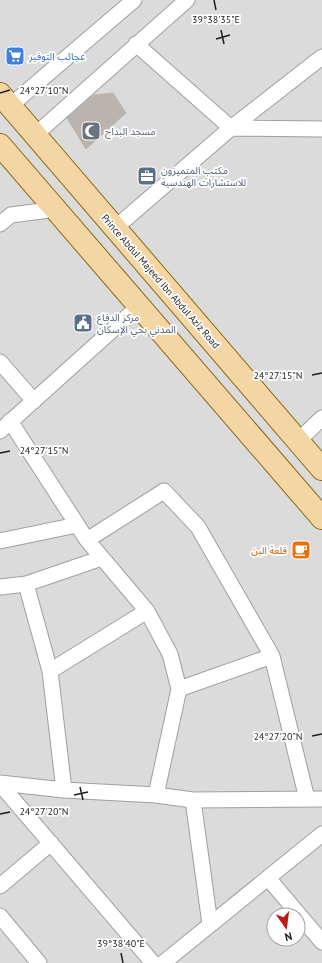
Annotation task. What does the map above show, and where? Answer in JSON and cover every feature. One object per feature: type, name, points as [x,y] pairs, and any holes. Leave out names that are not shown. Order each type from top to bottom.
[{"type":"main road","name":"Prince Abdul Majeed Ibn Abdul Aziz Road","points":[[5,100],[322,469]]},
{"type":"main road","points":[[0,145],[322,518]]},
{"type":"street","points":[[5,100],[134,0]]},
{"type":"street","points":[[35,135],[187,0]]},
{"type":"street","points":[[136,44],[231,128],[322,128]]},
{"type":"street","points":[[115,228],[231,128],[322,57]]},
{"type":"street","points":[[0,224],[11,214],[56,209]]},
{"type":"street","points":[[139,306],[5,426],[87,540],[147,611],[170,654],[179,689],[156,795]]},
{"type":"street","points":[[0,362],[34,401]]},
{"type":"street","points":[[298,441],[322,418]]},
{"type":"street","points":[[87,540],[164,491],[198,527],[272,656],[307,799]]},
{"type":"street","points":[[0,541],[77,525]]},
{"type":"street","points":[[0,587],[26,584],[102,558]]},
{"type":"street","points":[[26,584],[50,671],[64,790]]},
{"type":"street","points":[[50,671],[147,611]]},
{"type":"street","points":[[179,689],[272,656]]},
{"type":"street","points":[[0,783],[64,790],[156,795],[193,800],[322,799]]},
{"type":"street","points":[[0,783],[153,963]]},
{"type":"street","points":[[193,800],[210,924]]},
{"type":"street","points":[[163,963],[322,834]]},
{"type":"street","points":[[0,886],[51,843]]},
{"type":"street","points":[[268,878],[322,942]]},
{"type":"street","points":[[0,916],[39,963]]},
{"type":"shaded area","points":[[0,0],[322,0],[322,963],[0,963]]},
{"type":"building","name":"مسجد البداح","points":[[113,93],[126,113],[86,149],[67,118],[94,95]]},
{"type":"place","name":"عجائب التوفير","points":[[15,56]]},
{"type":"place","name":"مسجد البداح","points":[[91,131]]},
{"type":"place","name":"مكتب المتميزون للاستشارات الهندسية","points":[[147,176]]},
{"type":"place","name":"مركز الدفاع المدني بحي الإسكان","points":[[83,323]]},
{"type":"place","name":"قلعة البن","points":[[301,550]]}]
